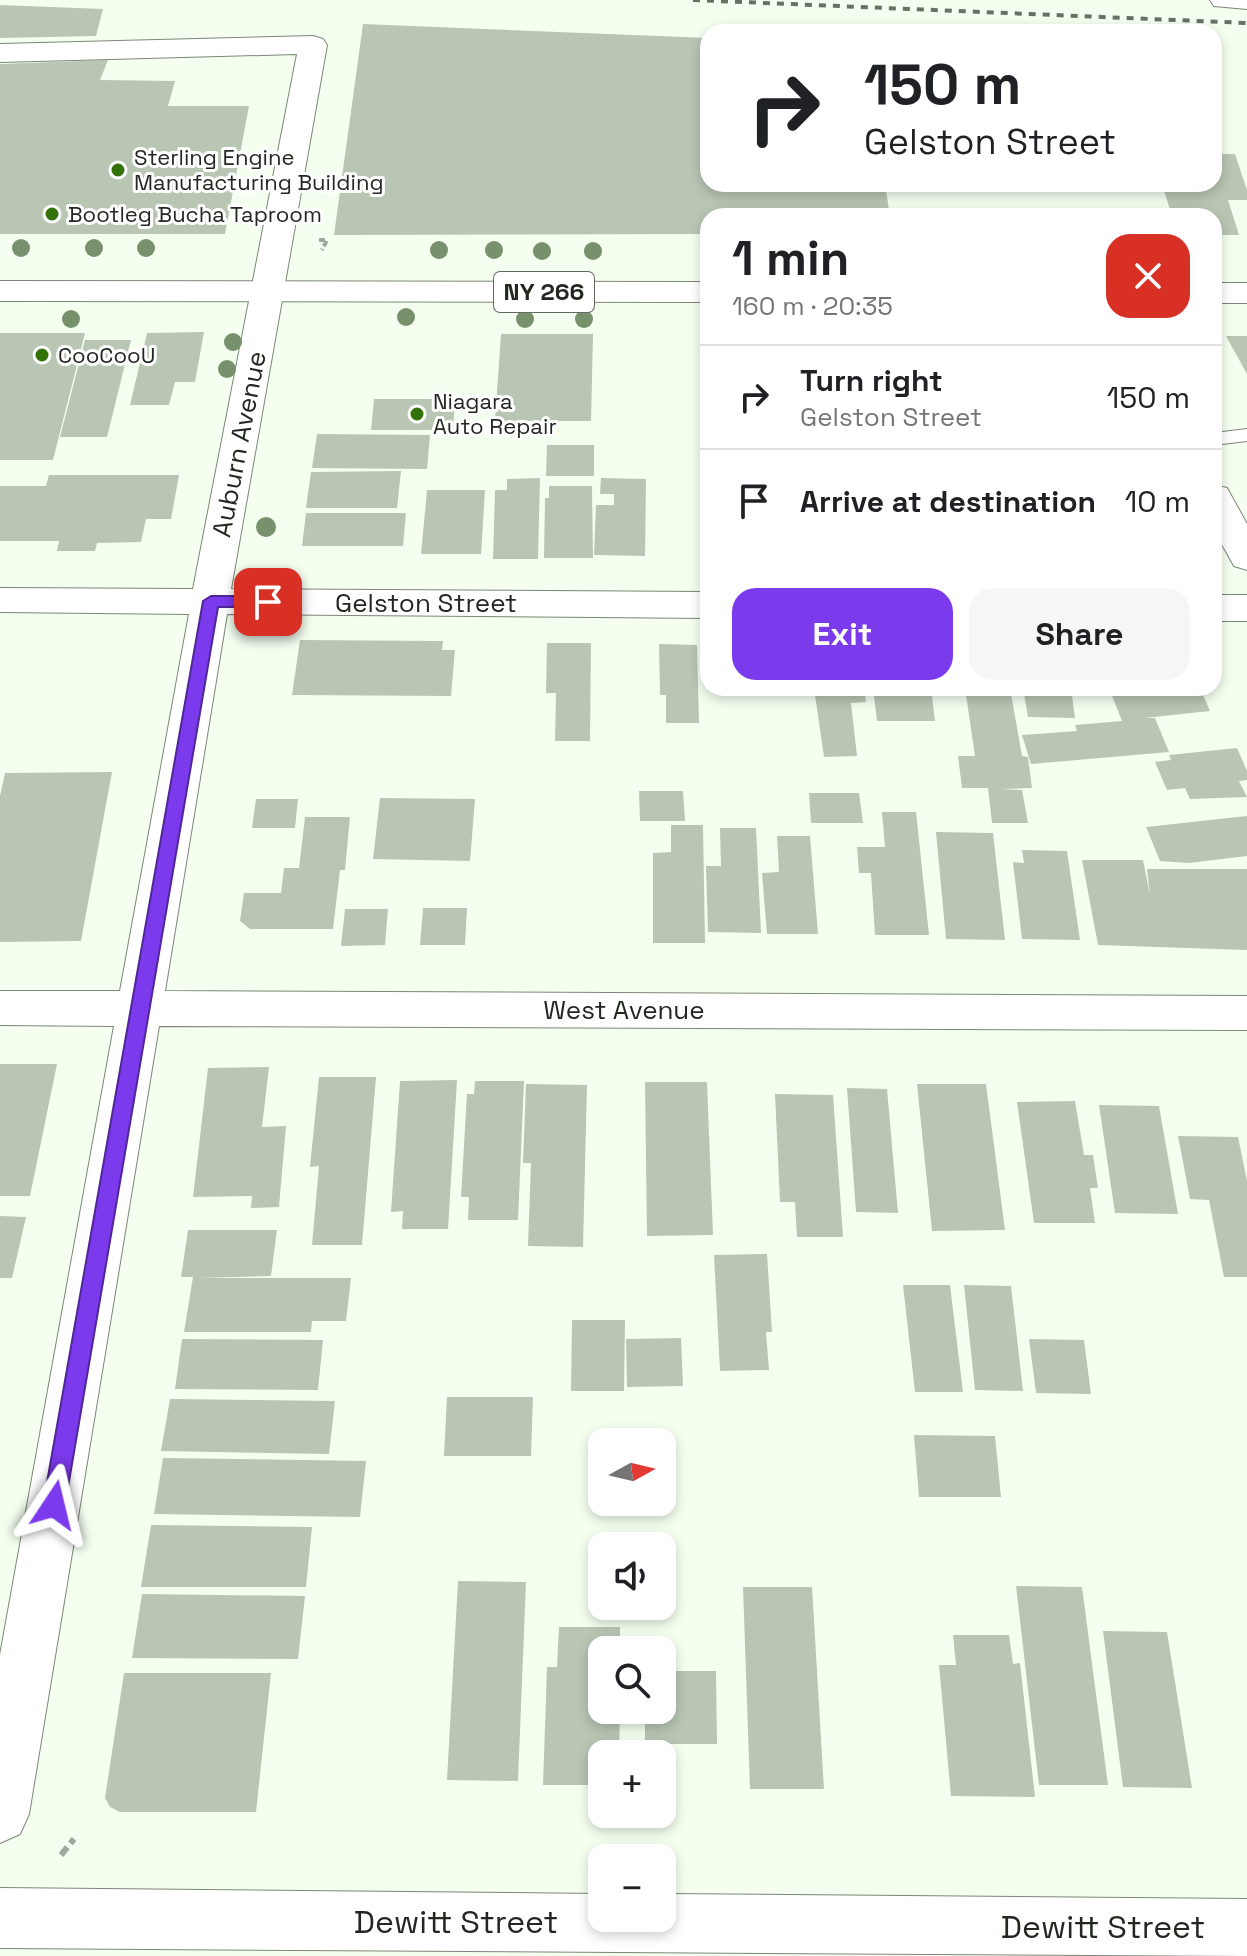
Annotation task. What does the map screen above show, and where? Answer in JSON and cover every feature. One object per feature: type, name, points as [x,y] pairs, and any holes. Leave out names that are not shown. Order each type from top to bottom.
[{"type":"main road","points":[[1224,0],[1247,1]]},
{"type":"main road","name":"Auburn Avenue","points":[[0,53],[313,45],[211,601],[0,1814]]},
{"type":"main road","name":"NY 266","points":[[0,291],[700,292]]},
{"type":"main road","points":[[1222,293],[1247,293]]},
{"type":"main road","points":[[1222,511],[1247,558]]},
{"type":"main road","name":"Gelston Street","points":[[0,600],[700,605]]},
{"type":"main road","points":[[1222,608],[1247,608]]},
{"type":"main road","name":"West Avenue","points":[[0,1008],[1247,1013]]},
{"type":"main road","name":"Dewitt Street","points":[[0,1918],[1247,1929]]},
{"type":"lane","points":[[1222,438],[1247,435]]},
{"type":"path","points":[[322,250],[327,240]]},
{"type":"path","points":[[61,1855],[74,1839]]},
{"type":"building","points":[[0,5],[103,9],[96,36],[0,38]]},
{"type":"building","points":[[363,24],[700,38],[700,192],[886,192],[889,208],[700,208],[700,234],[334,235]]},
{"type":"building","name":"Sterling Engine Manufacturing Building","points":[[108,60],[100,80],[175,81],[168,106],[249,106],[225,234],[0,234],[0,64]]},
{"type":"building","points":[[1222,154],[1235,154],[1247,190],[1247,200],[1228,200],[1239,235],[1222,235],[1222,208],[1170,208],[1164,192],[1222,192]]},
{"type":"building","points":[[204,332],[195,382],[175,382],[169,405],[130,405],[147,333]]},
{"type":"building","points":[[0,333],[85,333],[53,460],[0,460]]},
{"type":"building","points":[[501,334],[593,334],[591,421],[495,421]]},
{"type":"building","points":[[1226,336],[1247,336],[1247,374]]},
{"type":"building","points":[[85,340],[131,340],[107,437],[60,437]]},
{"type":"building","points":[[374,399],[455,399],[453,430],[371,430]]},
{"type":"building","points":[[317,434],[430,435],[427,469],[312,468]]},
{"type":"building","points":[[547,445],[594,445],[594,476],[546,476]]},
{"type":"building","points":[[401,471],[397,508],[306,508],[311,472]]},
{"type":"building","points":[[49,475],[179,475],[171,519],[146,519],[141,542],[97,543],[95,551],[57,551],[59,541],[0,541],[0,486],[46,486]]},
{"type":"building","points":[[540,478],[538,559],[493,559],[495,490],[507,490],[507,479]]},
{"type":"building","points":[[601,478],[646,479],[645,556],[594,555],[596,505],[614,505],[614,494],[600,494]]},
{"type":"building","points":[[549,486],[592,486],[593,558],[544,558],[545,498],[549,498]]},
{"type":"building","points":[[427,490],[485,490],[481,554],[421,554]]},
{"type":"building","points":[[306,513],[406,513],[403,546],[302,546]]},
{"type":"building","points":[[300,640],[443,641],[442,650],[455,650],[451,696],[292,695]]},
{"type":"building","points":[[547,643],[591,643],[590,741],[555,741],[556,693],[546,693]]},
{"type":"building","points":[[659,644],[697,645],[699,723],[666,723],[666,695],[660,695]]},
{"type":"building","points":[[815,696],[865,696],[866,702],[851,703],[857,756],[824,757]]},
{"type":"building","points":[[874,696],[932,696],[935,721],[877,721]]},
{"type":"building","points":[[966,696],[1011,696],[1022,756],[1028,757],[1032,788],[999,789],[1022,790],[1028,823],[992,823],[988,788],[962,788],[958,756],[975,756]]},
{"type":"building","points":[[1024,696],[1072,696],[1075,718],[1028,717]]},
{"type":"building","points":[[1112,696],[1203,696],[1210,711],[1144,718],[1155,718],[1169,752],[1031,764],[1022,735],[1077,731],[1075,725],[1122,721]]},
{"type":"building","points":[[1237,748],[1247,771],[1247,780],[1239,781],[1247,797],[1190,799],[1185,788],[1167,790],[1155,762],[1171,760],[1169,755]]},
{"type":"building","points":[[112,772],[81,941],[0,942],[0,796],[5,773]]},
{"type":"building","points":[[639,791],[683,791],[685,821],[640,821]]},
{"type":"building","points":[[809,793],[859,793],[863,823],[811,823]]},
{"type":"building","points":[[380,798],[475,799],[470,861],[373,859]]},
{"type":"building","points":[[256,799],[298,799],[295,828],[252,828]]},
{"type":"building","points":[[882,812],[916,812],[929,935],[875,935],[871,873],[859,873],[857,847],[885,847]]},
{"type":"building","points":[[1247,816],[1247,856],[1189,863],[1160,861],[1146,827]]},
{"type":"building","points":[[305,817],[350,817],[345,870],[340,870],[333,929],[250,929],[240,921],[244,893],[281,893],[284,868],[299,868]]},
{"type":"building","points":[[671,825],[703,825],[705,943],[653,943],[653,853],[671,852]]},
{"type":"building","points":[[720,828],[756,828],[761,933],[708,932],[706,866],[721,866]]},
{"type":"building","points":[[936,832],[993,833],[1005,940],[946,939]]},
{"type":"building","points":[[777,836],[810,836],[818,934],[767,934],[762,873],[779,872]]},
{"type":"building","points":[[1022,850],[1067,851],[1080,940],[1022,939],[1013,862],[1024,863]]},
{"type":"building","points":[[1082,860],[1143,860],[1150,895],[1147,869],[1247,869],[1247,950],[1098,945]]},
{"type":"building","points":[[423,908],[467,908],[465,945],[420,945]]},
{"type":"building","points":[[345,909],[388,909],[385,945],[341,946]]},
{"type":"building","points":[[0,1064],[57,1064],[30,1196],[0,1196]]},
{"type":"building","points":[[269,1067],[262,1127],[286,1126],[279,1207],[251,1208],[252,1196],[193,1197],[208,1068]]},
{"type":"building","points":[[319,1077],[376,1077],[362,1245],[312,1245],[319,1166],[310,1167]]},
{"type":"building","points":[[457,1080],[448,1229],[402,1229],[403,1211],[391,1212],[400,1081]]},
{"type":"building","points":[[475,1081],[524,1081],[518,1220],[468,1220],[469,1197],[461,1197],[467,1094],[474,1094]]},
{"type":"building","points":[[645,1082],[707,1082],[713,1235],[647,1236]]},
{"type":"building","points":[[526,1084],[587,1085],[583,1247],[528,1246],[531,1163],[523,1163]]},
{"type":"building","points":[[917,1084],[986,1084],[1005,1230],[932,1231]]},
{"type":"building","points":[[847,1088],[887,1089],[898,1213],[856,1212]]},
{"type":"building","points":[[775,1094],[833,1095],[843,1237],[797,1237],[795,1202],[780,1202]]},
{"type":"building","points":[[1075,1101],[1084,1155],[1093,1155],[1098,1188],[1090,1188],[1095,1223],[1034,1223],[1017,1102]]},
{"type":"building","points":[[1099,1105],[1159,1106],[1178,1214],[1115,1213]]},
{"type":"building","points":[[1178,1136],[1238,1137],[1247,1181],[1247,1277],[1224,1277],[1209,1200],[1190,1199]]},
{"type":"building","points":[[0,1216],[26,1217],[12,1278],[0,1278]]},
{"type":"building","points":[[188,1230],[277,1230],[271,1276],[198,1278],[351,1278],[346,1321],[312,1321],[311,1332],[184,1332],[193,1277],[181,1277]]},
{"type":"building","points":[[767,1254],[772,1332],[766,1332],[769,1370],[720,1371],[714,1255]]},
{"type":"building","points":[[903,1285],[950,1285],[963,1392],[915,1392]]},
{"type":"building","points":[[964,1285],[1011,1286],[1023,1391],[975,1390]]},
{"type":"building","points":[[572,1320],[625,1320],[624,1391],[571,1391]]},
{"type":"building","points":[[681,1338],[683,1386],[627,1387],[626,1339]]},
{"type":"building","points":[[182,1339],[323,1340],[318,1390],[175,1389]]},
{"type":"building","points":[[1029,1339],[1084,1340],[1091,1394],[1036,1393]]},
{"type":"building","points":[[447,1397],[533,1397],[531,1456],[444,1456]]},
{"type":"building","points":[[170,1399],[335,1401],[329,1454],[161,1451]]},
{"type":"building","points":[[914,1435],[995,1436],[1001,1497],[919,1497]]},
{"type":"building","points":[[163,1458],[366,1461],[360,1517],[154,1514]]},
{"type":"building","points":[[151,1525],[312,1527],[306,1587],[141,1587]]},
{"type":"building","points":[[458,1581],[526,1582],[518,1781],[447,1780]]},
{"type":"building","points":[[1016,1586],[1082,1587],[1108,1785],[1039,1785]]},
{"type":"building","points":[[743,1587],[812,1587],[824,1789],[750,1789]]},
{"type":"building","points":[[142,1594],[305,1596],[298,1659],[132,1658]]},
{"type":"building","points":[[559,1627],[620,1627],[620,1636],[588,1636],[588,1724],[620,1724],[619,1740],[588,1740],[588,1785],[543,1785],[547,1667],[557,1667]]},
{"type":"building","points":[[1103,1631],[1167,1632],[1192,1788],[1123,1787]]},
{"type":"building","points":[[953,1635],[1009,1635],[1013,1664],[1020,1663],[1035,1797],[951,1796],[939,1665],[956,1665]]},
{"type":"building","points":[[676,1671],[716,1671],[717,1744],[645,1740],[645,1724],[676,1724]]},
{"type":"building","points":[[124,1673],[271,1673],[256,1812],[120,1812],[110,1807],[105,1798]]},
{"type":"railway","points":[[693,0],[1247,23]]},
{"type":"place","name":"Sterling Engine Manufacturing Building","points":[[118,170]]},
{"type":"place","name":"Bootleg Bucha Taproom","points":[[52,214]]},
{"type":"place","name":"CooCooU","points":[[42,355]]},
{"type":"place","name":"Niagara Auto Repair","points":[[417,414]]},
{"type":"route","points":[[54,1505],[211,601],[268,602]]}]
